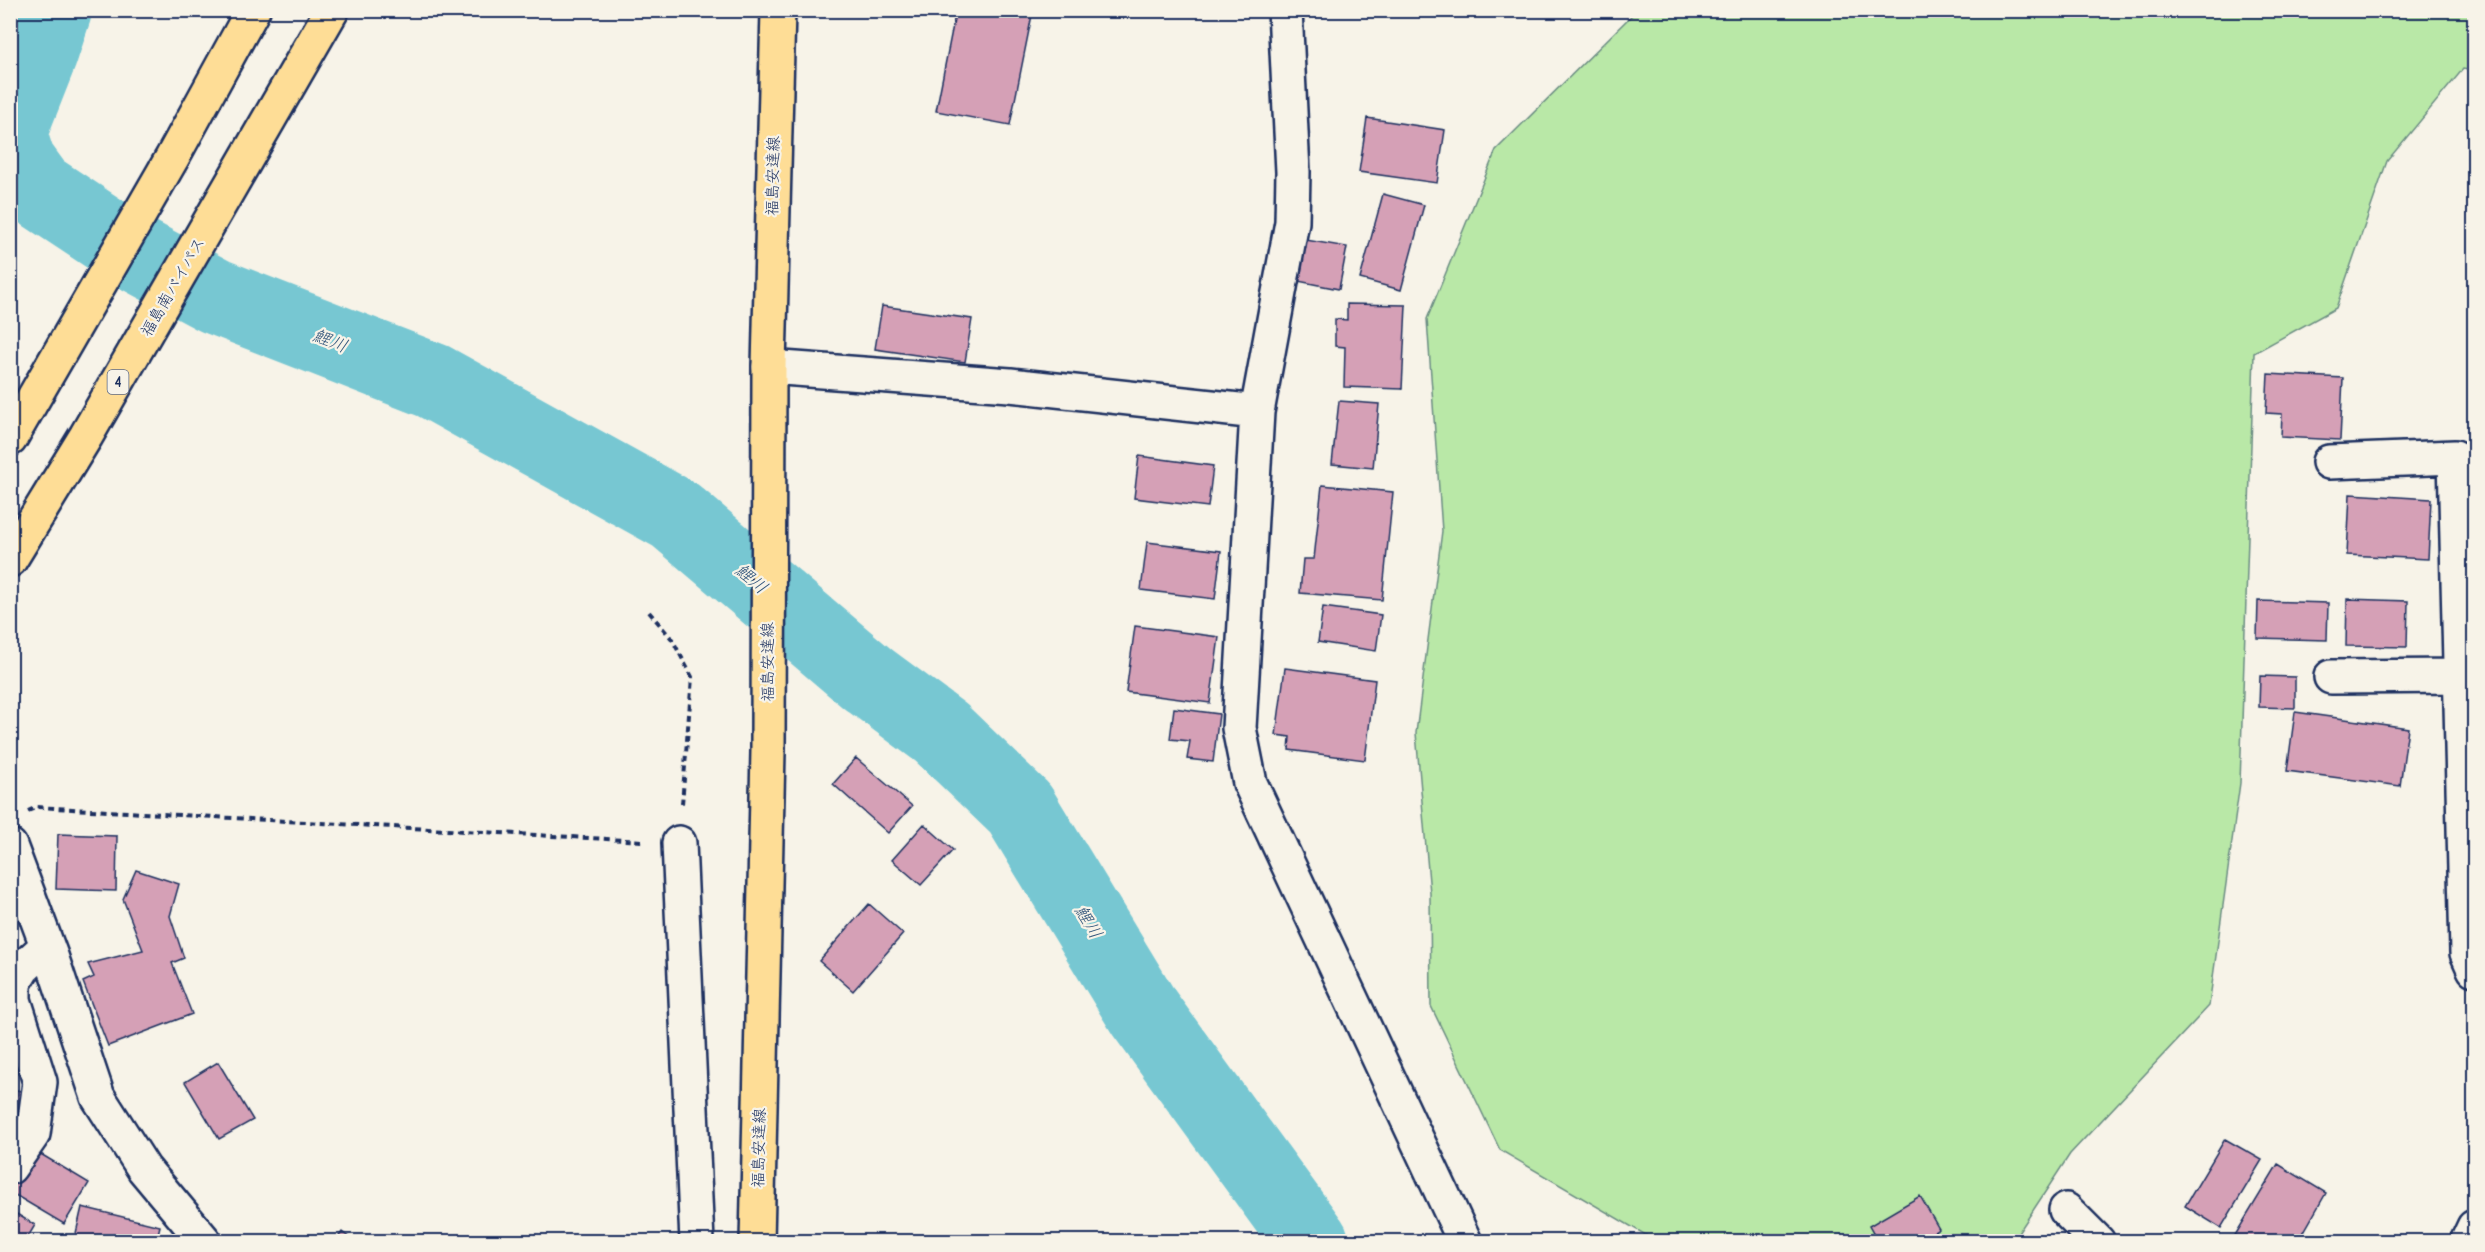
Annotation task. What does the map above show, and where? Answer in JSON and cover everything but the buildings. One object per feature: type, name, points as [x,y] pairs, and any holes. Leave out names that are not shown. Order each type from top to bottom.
[{"type":"main road","points":[[10,439],[172,158],[253,10]]},
{"type":"main road","name":"福島南バイパス","points":[[10,560],[86,436],[332,10]]},
{"type":"main road","name":"福島安達線","points":[[757,1242],[768,751],[769,367],[778,10]]},
{"type":"street","points":[[1285,10],[1293,172],[1292,222],[1257,412],[1239,728],[1250,783],[1466,1242]]},
{"type":"street","points":[[769,367],[1010,385],[1257,412]]},
{"type":"street","points":[[2329,462],[2455,457],[2467,953],[2475,969]]},
{"type":"street","points":[[2331,677],[2461,676]]},
{"type":"street","points":[[679,843],[697,1242]]},
{"type":"street","points":[[10,846],[19,902],[47,946],[98,1097],[144,1169],[204,1242]]},
{"type":"street","points":[[10,1167],[33,1134],[40,1082],[14,1000],[14,983],[23,968],[47,946]]},
{"type":"street","points":[[2066,1210],[2098,1242]]},
{"type":"street","points":[[2467,1242],[2475,1227]]},
{"type":"path","points":[[19,814],[37,807],[679,843],[692,676],[672,639],[649,612]]},
{"type":"green space","points":[[1636,11],[2474,11],[2474,71],[2463,69],[2387,161],[2336,308],[2254,353],[2240,783],[2209,1006],[2070,1154],[2013,1241],[1656,1241],[1500,1150],[1431,1006],[1430,893],[1416,733],[1442,531],[1427,319],[1496,150]]},
{"type":"waterway","name":"鯉川","points":[[10,129],[54,10]]},
{"type":"waterway","name":"鯉川","points":[[10,138],[18,163],[37,189],[129,250],[215,296],[433,381],[675,515],[868,679],[941,733],[1020,809],[1144,1013],[1311,1242]]}]
